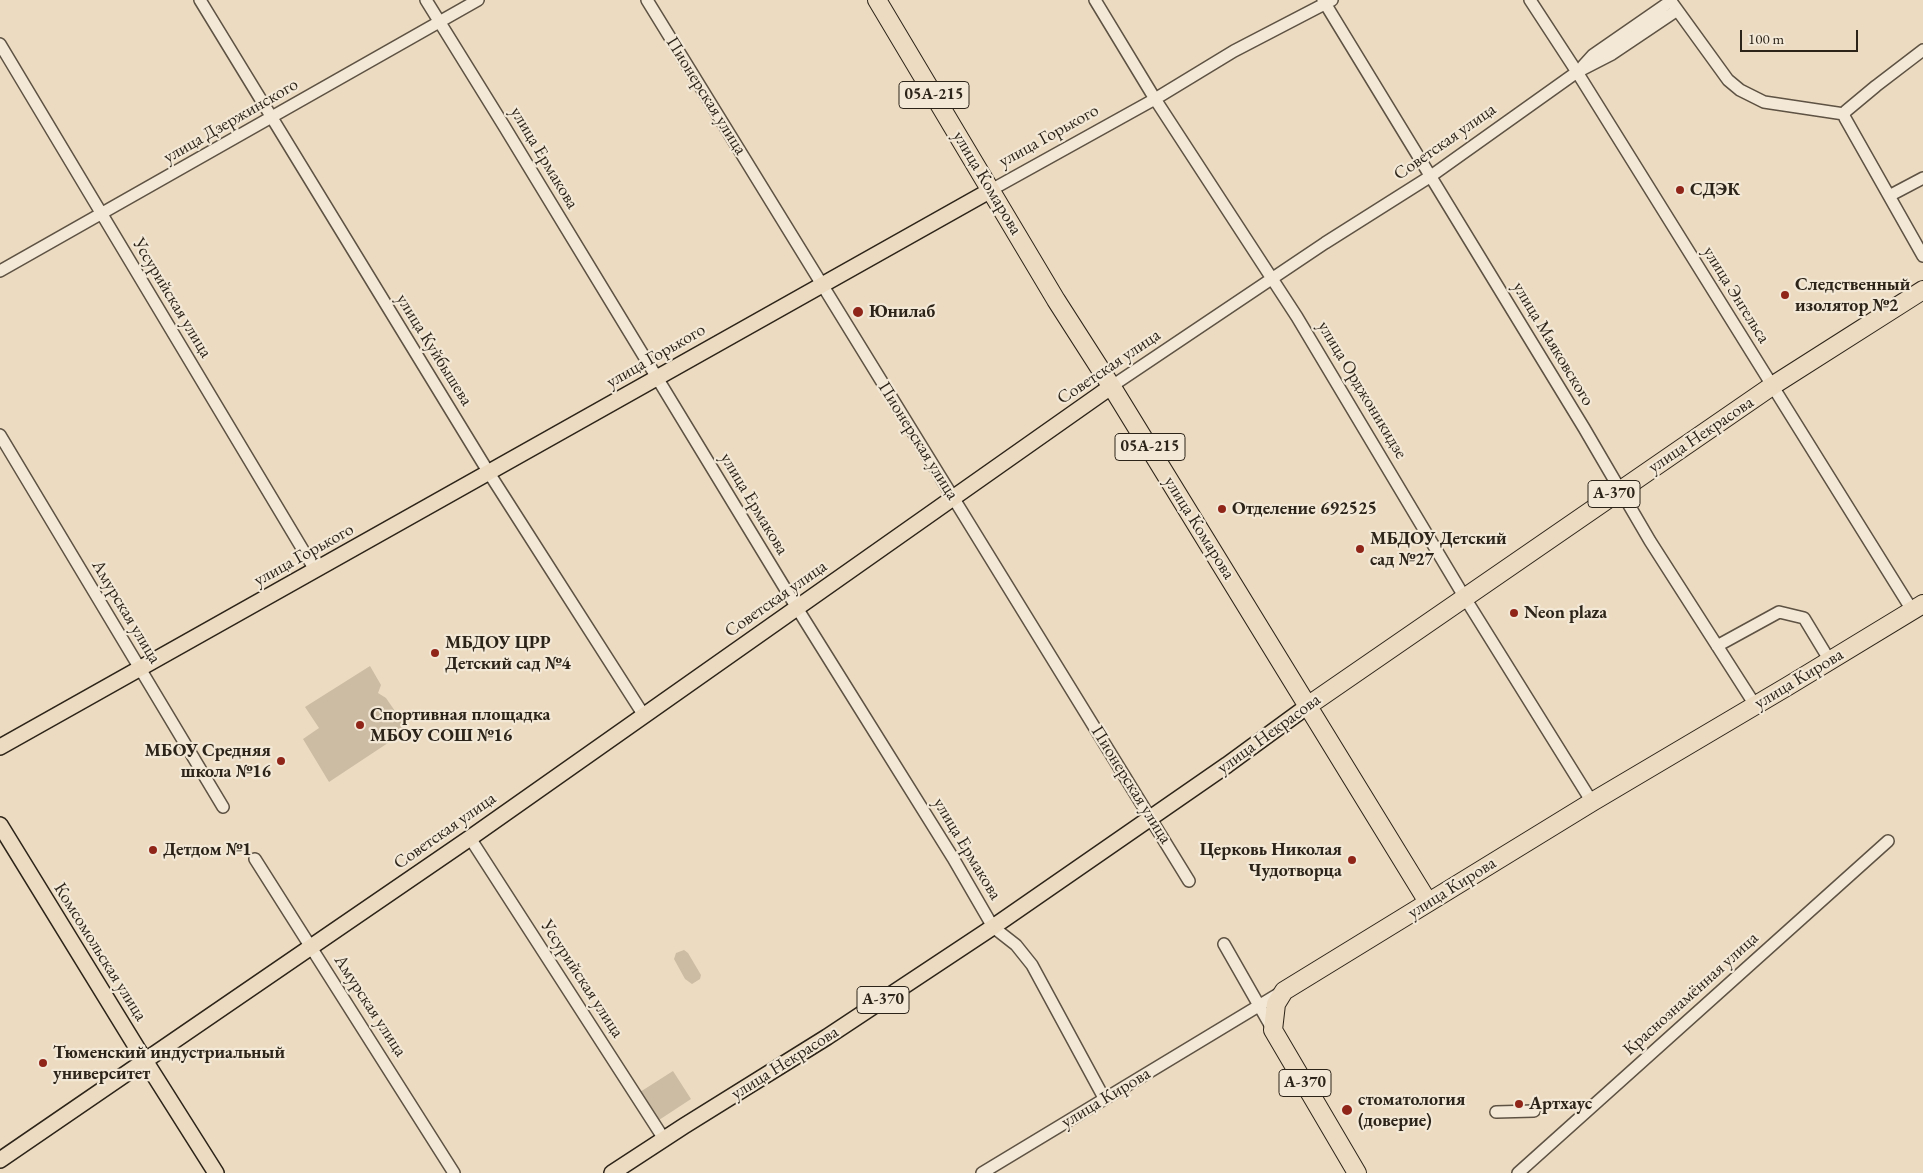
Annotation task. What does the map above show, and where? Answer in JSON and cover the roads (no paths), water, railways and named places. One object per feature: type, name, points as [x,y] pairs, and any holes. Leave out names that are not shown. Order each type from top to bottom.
[{"type":"highway","name":"улица Комарова","points":[[877,0],[1056,300],[1112,386],[1428,902]]},
{"type":"highway","name":"улица Некрасова","points":[[1308,705],[1772,386],[1923,290]]},
{"type":"highway","name":"улица Кирова","points":[[1284,991],[1592,802],[1830,661],[1917,607]]},
{"type":"highway","points":[[1273,1030],[1276,1004],[1284,991]]},
{"type":"highway","name":"А-370","points":[[1273,1030],[1356,1173]]},
{"type":"main road","name":"улица Горького","points":[[0,747],[991,190]]},
{"type":"main road","name":"Советская улица","points":[[0,1160],[470,838],[643,714],[1112,386]]},
{"type":"main road","name":"улица Некрасова","points":[[612,1173],[827,1037],[993,927],[1227,764],[1308,705]]},
{"type":"main road","name":"Комсомольская улица","points":[[0,825],[144,1060],[216,1173]]},
{"type":"street","name":"улица Куйбышева","points":[[200,0],[489,473],[643,714]]},
{"type":"street","name":"улица Ермакова","points":[[426,0],[797,608],[953,858],[993,927],[1016,945],[1032,966],[1104,1098]]},
{"type":"street","name":"улица Дзержинского","points":[[0,271],[102,215],[478,0]]},
{"type":"street","name":"Пионерская улица","points":[[647,0],[1189,881]]},
{"type":"street","name":"улица Орджоникидзе","points":[[1095,0],[1155,99],[1273,279],[1387,465],[1465,598],[1592,802]]},
{"type":"street","name":"улица Энгельса","points":[[1530,0],[1577,72],[1772,386],[1917,607]]},
{"type":"street","name":"улица Горького","points":[[991,190],[1155,99],[1234,51],[1327,1]]},
{"type":"street","name":"улица Маяковского","points":[[1327,1],[1650,541],[1755,706]]},
{"type":"street","name":"Советская улица","points":[[1112,386],[1324,243],[1431,176],[1577,72],[1612,54],[1672,4]]},
{"type":"street","points":[[1672,4],[1728,80],[1740,90],[1764,102],[1844,114]]},
{"type":"street","name":"Уссурийская улица","points":[[0,44],[315,570]]},
{"type":"street","points":[[1844,114],[1876,86],[1923,50]]},
{"type":"street","points":[[1844,114],[1923,256]]},
{"type":"street","points":[[1890,196],[1923,178]]},
{"type":"street","name":"Амурская улица","points":[[0,436],[223,807]]},
{"type":"street","points":[[1717,646],[1778,612],[1804,618],[1830,661]]},
{"type":"street","name":"Уссурийская улица","points":[[470,838],[664,1139]]},
{"type":"street","name":"Краснознамённая улица","points":[[1518,1173],[1888,841]]},
{"type":"street","name":"Амурская улица","points":[[255,859],[454,1173]]},
{"type":"street","points":[[1224,944],[1273,1030]]},
{"type":"street","name":"улица Кирова","points":[[982,1173],[1284,991]]},
{"type":"street","points":[[1496,1112],[1534,1111]]},
{"type":"place","name":"СДЭК","points":[[1680,190]]},
{"type":"place","name":"Следственный изолятор №2","points":[[1785,295]]},
{"type":"place","name":"Юнилаб","points":[[858,312]]},
{"type":"place","name":"Отделение 692525","points":[[1222,509]]},
{"type":"place","name":"МБДОУ Детский сад №27","points":[[1360,549]]},
{"type":"place","name":"Neon plaza","points":[[1514,613]]},
{"type":"place","name":"МБДОУ ЦРР Детский сад №4","points":[[435,653]]},
{"type":"place","name":"Спортивная площадка МБОУ СОШ №16","points":[[360,725]]},
{"type":"place","name":"МБОУ Средняя школа №16","points":[[281,761]]},
{"type":"place","name":"Детдом №1","points":[[153,850]]},
{"type":"place","name":"Церковь Николая Чудотворца","points":[[1352,860]]},
{"type":"place","name":"Тюменский индустриальный университет","points":[[43,1063]]},
{"type":"place","name":"Артхаус","points":[[1519,1104]]},
{"type":"place","name":"стоматология (доверие)","points":[[1347,1110]]}]
